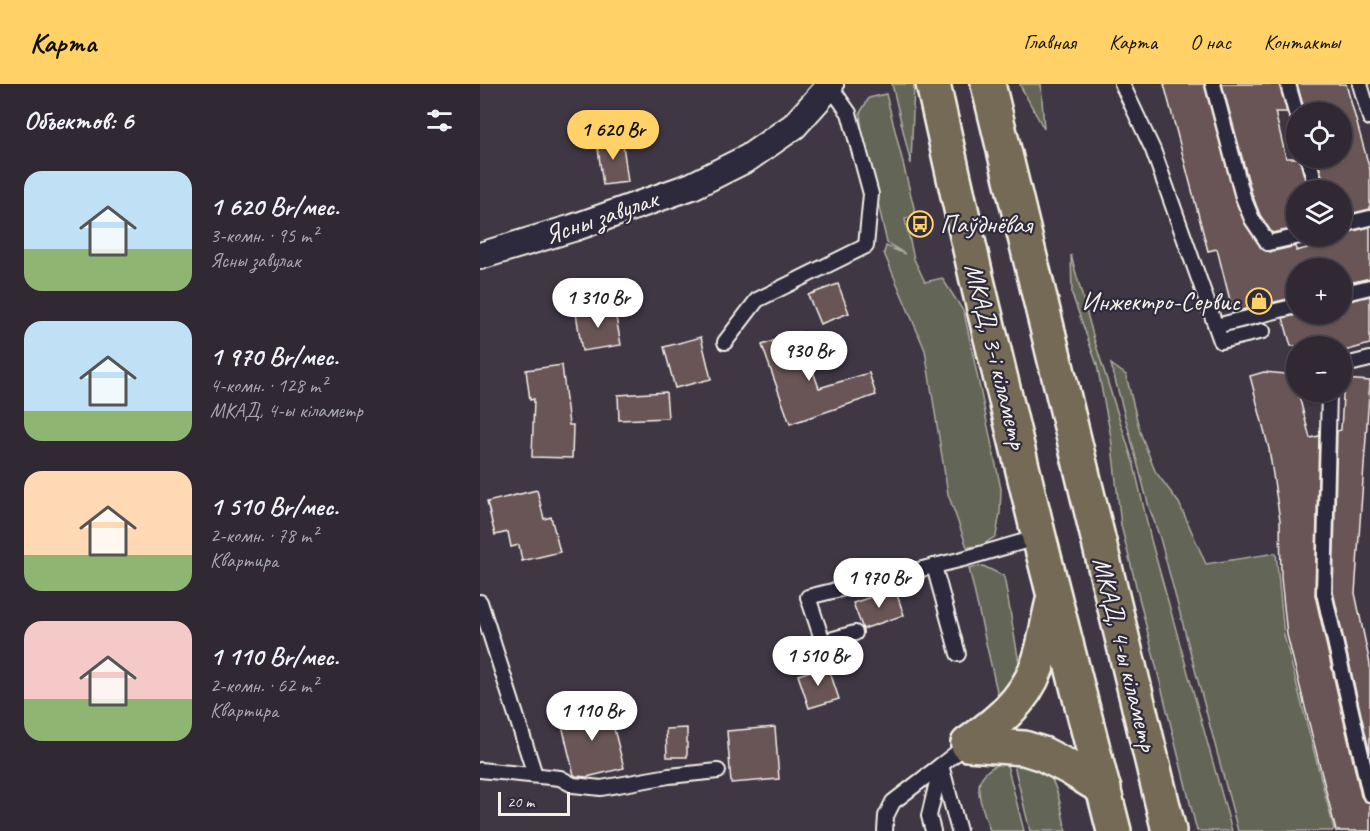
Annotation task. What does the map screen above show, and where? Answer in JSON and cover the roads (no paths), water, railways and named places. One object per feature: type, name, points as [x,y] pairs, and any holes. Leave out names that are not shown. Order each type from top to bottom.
[{"type":"highway","name":"МКАД, 3-і кіламетр","points":[[933,84],[976,276],[1029,487]]},
{"type":"highway","name":"МКАД, 4-ы кіламетр","points":[[988,84],[1168,831]]},
{"type":"highway","name":"МКАД, 4-ы кіламетр","points":[[1029,487],[1039,537],[1114,831]]},
{"type":"highway","points":[[968,744],[998,721],[1019,699],[1036,670],[1054,596]]},
{"type":"highway","points":[[968,744],[1024,748],[1061,764],[1104,789],[1100,831]]},
{"type":"street","name":"Ясны завулак","points":[[480,256],[573,228],[692,186],[748,158],[794,126],[830,85]]},
{"type":"lane","points":[[1122,84],[1154,150],[1221,341],[1263,332]]},
{"type":"lane","points":[[1213,84],[1243,197],[1252,219],[1268,243],[1286,239]]},
{"type":"lane","points":[[1288,84],[1293,102]]},
{"type":"lane","points":[[1360,84],[1370,118]]},
{"type":"lane","points":[[725,342],[757,300],[866,246],[871,194],[849,113],[830,85]]},
{"type":"lane","points":[[1352,222],[1370,218]]},
{"type":"lane","points":[[1352,291],[1370,287]]},
{"type":"lane","points":[[1216,326],[1286,308]]},
{"type":"lane","points":[[1352,363],[1370,359]]},
{"type":"lane","points":[[1329,402],[1324,593],[1370,794]]},
{"type":"lane","points":[[855,633],[823,642],[808,597],[1039,537]]},
{"type":"lane","points":[[934,566],[958,654]]},
{"type":"lane","points":[[480,602],[535,775]]},
{"type":"lane","points":[[885,831],[886,816],[893,802],[968,744]]},
{"type":"lane","points":[[933,831],[929,816],[941,765]]},
{"type":"lane","points":[[941,765],[959,831]]},
{"type":"lane","points":[[480,770],[560,778],[573,785],[601,788],[669,776],[718,771]]},
{"type":"place","name":"Паўднёвая","points":[[920,224]]},
{"type":"place","name":"Инжектро-Сервис","points":[[1259,301]]}]
